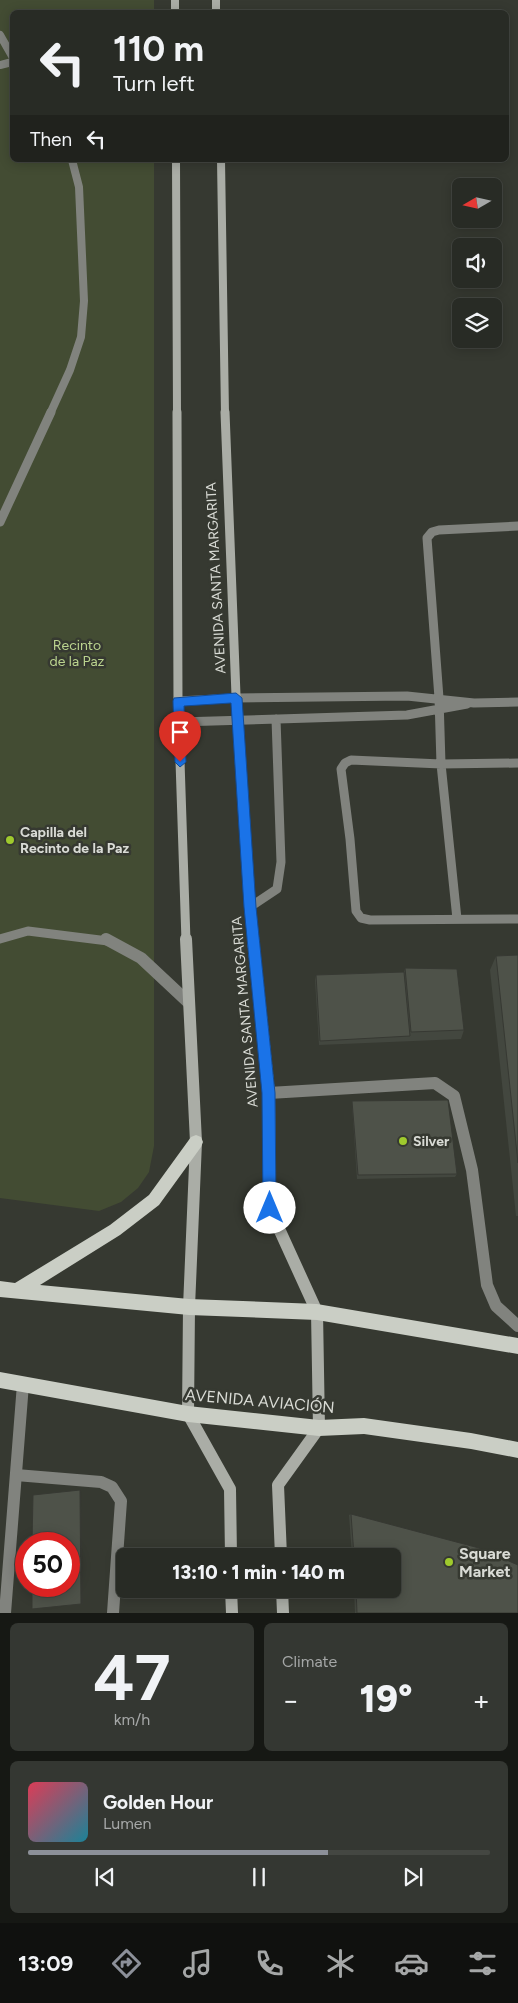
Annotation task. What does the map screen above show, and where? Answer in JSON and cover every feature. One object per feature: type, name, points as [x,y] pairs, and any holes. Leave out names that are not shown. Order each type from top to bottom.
[{"type":"main road","points":[[176,162],[178,701],[188,1002],[196,1142],[189,1308],[188,1414],[230,1489],[231,1548]]},
{"type":"main road","name":"AVENIDA SANTA MARGARITA","points":[[221,162],[226,459],[237,721],[250,907],[269,1093],[270,1208],[317,1312]]},
{"type":"main road","points":[[18,1290],[115,1230],[154,1200],[196,1142]]},
{"type":"main road","points":[[0,1289],[189,1308],[317,1312],[518,1346]]},
{"type":"main road","points":[[281,1548],[278,1485],[319,1428],[317,1312]]},
{"type":"main road","name":"AVENIDA AVIACIÓN","points":[[0,1380],[188,1414],[319,1428],[364,1426],[471,1441],[518,1450]]},
{"type":"main road","points":[[231,1598],[232,1613]]},
{"type":"main road","points":[[282,1598],[283,1613]]},
{"type":"lane","points":[[0,36],[10,53]]},
{"type":"lane","points":[[0,522],[70,370],[81,337],[84,301],[79,197],[76,168],[73,162]]},
{"type":"lane","points":[[458,919],[441,764],[440,710],[427,538],[432,532],[439,530],[518,526]]},
{"type":"lane","points":[[178,701],[236,698],[439,698],[474,703],[518,702]]},
{"type":"lane","points":[[179,722],[407,715],[474,703]]},
{"type":"lane","points":[[250,907],[277,889],[281,862],[276,719]]},
{"type":"lane","points":[[518,763],[441,764],[351,760],[345,763],[341,770],[350,839],[356,911],[361,918],[370,920],[518,919]]},
{"type":"lane","points":[[0,939],[28,931],[105,939],[141,958],[188,1002]]},
{"type":"lane","points":[[269,1093],[436,1083],[454,1096],[472,1170],[487,1285],[496,1306],[518,1326]]},
{"type":"lane","points":[[4,1613],[5,1512],[16,1475],[23,1384]]},
{"type":"lane","points":[[16,1475],[101,1482],[112,1487],[121,1501],[113,1613]]},
{"type":"green space","name":"Recinto de la Paz","points":[[0,0],[154,0],[154,10],[10,10],[10,162],[154,162],[154,1146],[149,1172],[138,1188],[121,1202],[99,1211],[0,1198]]},
{"type":"building","points":[[518,955],[518,1163],[496,956]]},
{"type":"building","points":[[405,968],[457,969],[464,1030],[411,1032]]},
{"type":"building","points":[[404,972],[410,1036],[320,1041],[316,975]]},
{"type":"building","name":"Silver","points":[[448,1100],[457,1174],[358,1175],[352,1101]]},
{"type":"building","points":[[80,1490],[81,1604],[32,1609],[32,1597],[80,1597],[80,1532],[32,1532],[33,1495]]},
{"type":"building","name":"Square Market","points":[[351,1514],[479,1548],[518,1565],[518,1613],[357,1613],[356,1598],[401,1598],[401,1548],[353,1548]]},
{"type":"place","name":"Capilla del Recinto de la Paz","points":[[10,840]]},
{"type":"place","name":"Silver","points":[[403,1141]]},
{"type":"place","name":"Square Market","points":[[449,1562]]},
{"type":"route","points":[[180,762],[178,701],[236,698],[250,907],[269,1093],[270,1208]]}]
